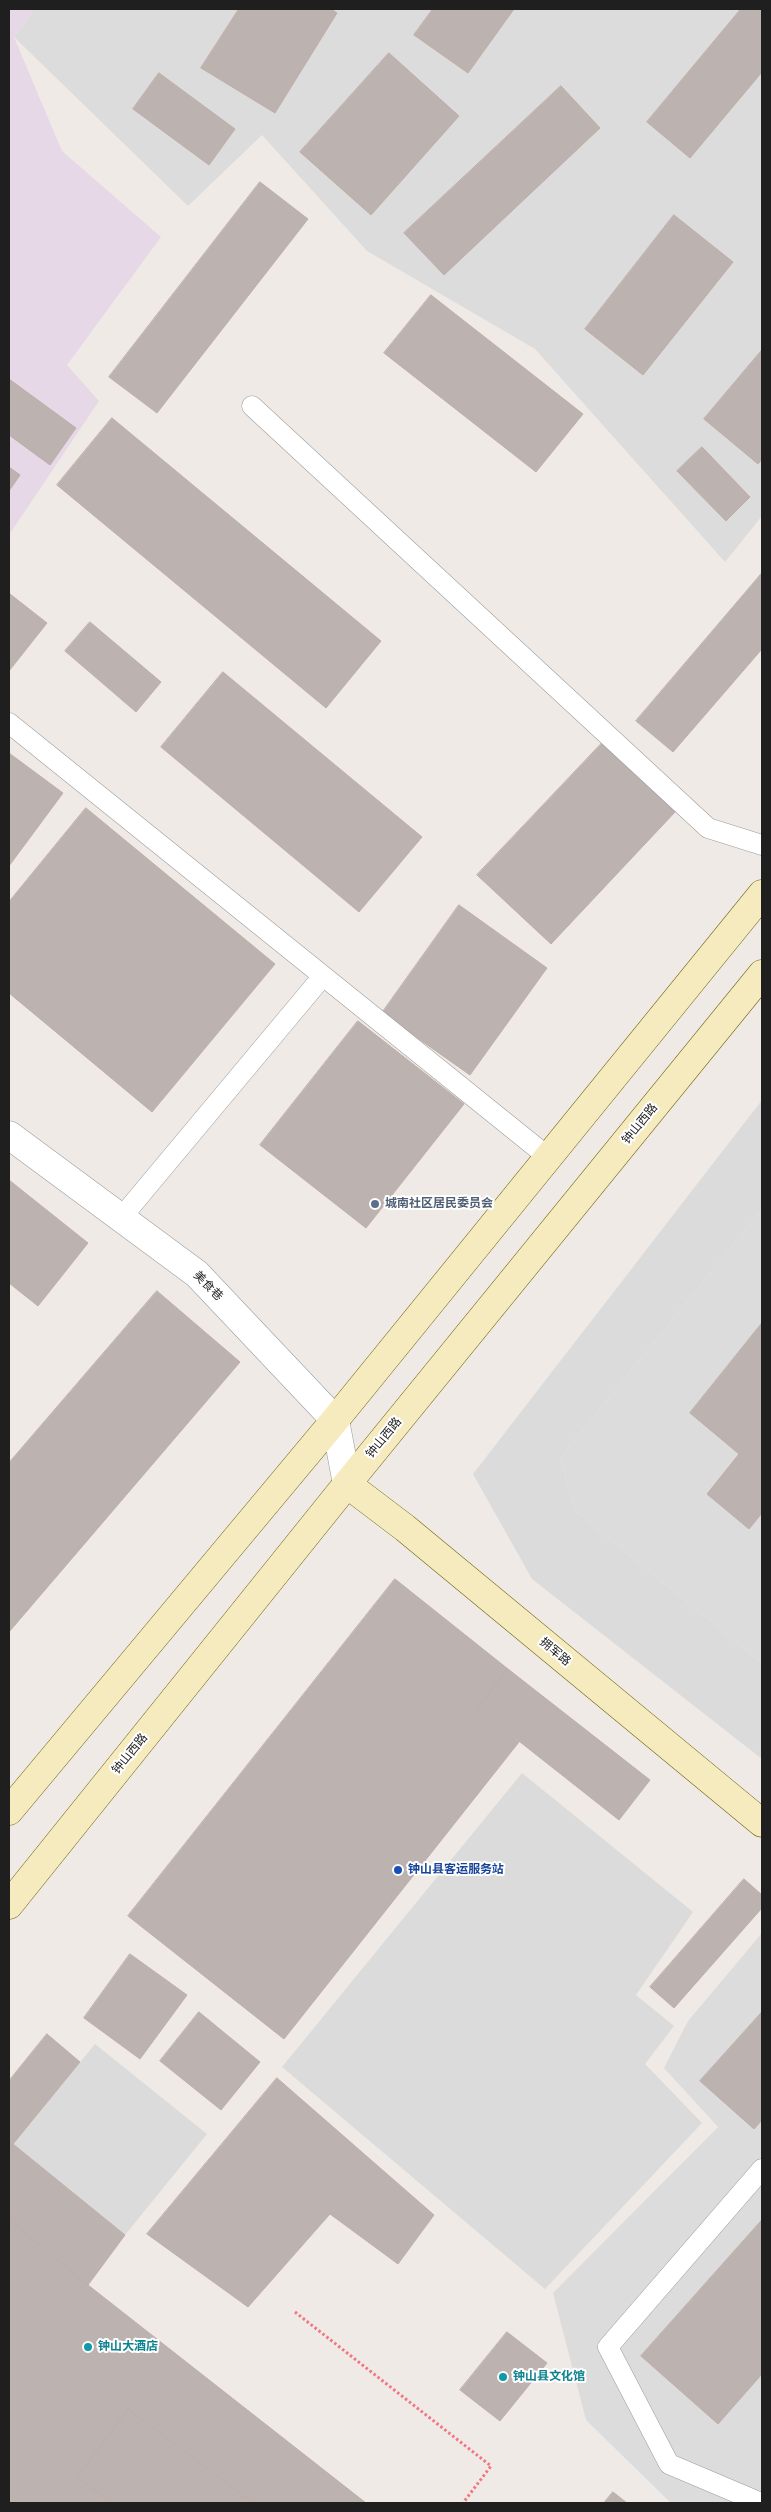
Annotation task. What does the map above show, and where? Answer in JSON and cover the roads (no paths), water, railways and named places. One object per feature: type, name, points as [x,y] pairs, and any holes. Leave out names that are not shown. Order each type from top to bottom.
[{"type":"main road","points":[[9,1811],[335,1420],[762,894]]},
{"type":"main road","name":"钟山西路","points":[[9,1905],[347,1484],[762,974]]},
{"type":"main road","name":"拥军路","points":[[347,1484],[405,1528],[762,1823]]},
{"type":"street","name":"美食巷","points":[[9,1135],[197,1274],[335,1420]]},
{"type":"street","points":[[335,1420],[347,1484]]},
{"type":"lane","points":[[252,406],[708,828],[762,845]]},
{"type":"lane","points":[[9,723],[548,1158]]},
{"type":"lane","points":[[121,1218],[323,976]]},
{"type":"lane","points":[[761,2502],[670,2464],[608,2347],[762,2169]]},
{"type":"place","name":"城南社区居民委员会","points":[[375,1204]]},
{"type":"place","name":"钟山县客运服务站","points":[[398,1870]]},
{"type":"place","name":"钟山大酒店","points":[[88,2347]]},
{"type":"place","name":"钟山县文化馆","points":[[503,2377]]}]
